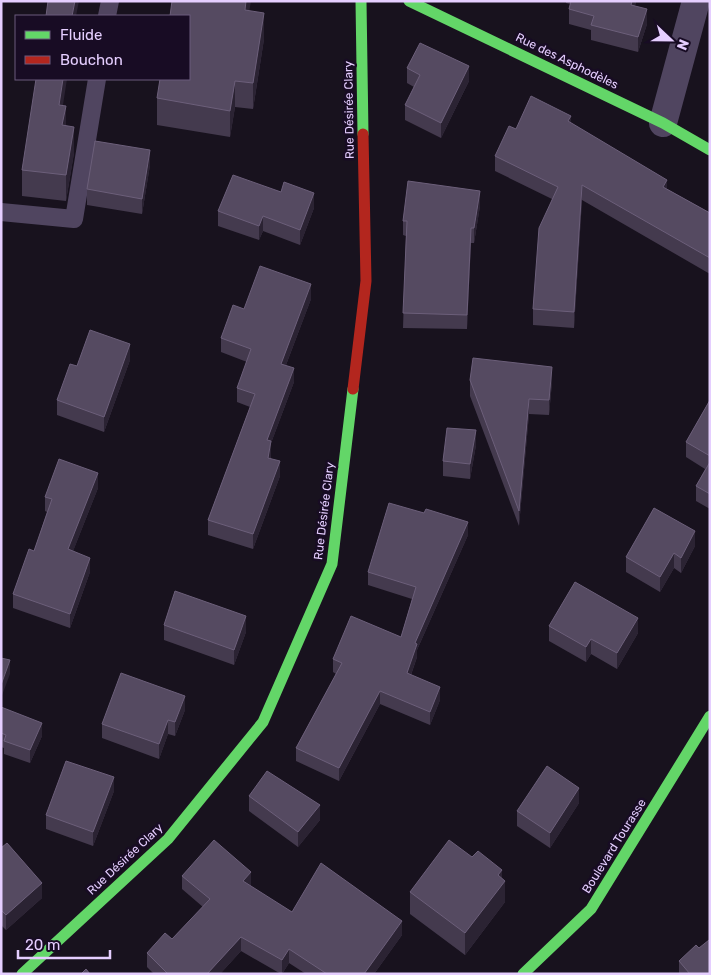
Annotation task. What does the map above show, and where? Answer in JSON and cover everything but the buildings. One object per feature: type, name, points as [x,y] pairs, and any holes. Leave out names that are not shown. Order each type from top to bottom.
[{"type":"street","name":"Rue Désirée Clary","points":[[22,974],[168,839],[263,722],[332,564],[366,280],[361,1]]},
{"type":"street","name":"Rue des Asphodèles","points":[[409,1],[663,123],[710,150]]},
{"type":"street","points":[[663,123],[696,1]]},
{"type":"street","name":"Boulevard Tourasse","points":[[522,974],[591,909],[710,716]]},
{"type":"lane","points":[[108,15],[110,1]]},
{"type":"lane","points":[[1,212],[74,219],[97,80]]},
{"type":"traffic: fast","points":[[361,1],[363,134]]},
{"type":"traffic: fast","points":[[409,1],[663,123],[710,150]]},
{"type":"traffic: fast","points":[[22,974],[168,839],[263,722],[332,564],[353,389]]},
{"type":"traffic: fast","points":[[523,974],[591,909],[710,716]]},
{"type":"traffic: jam","points":[[353,389],[366,281],[363,134]]}]
